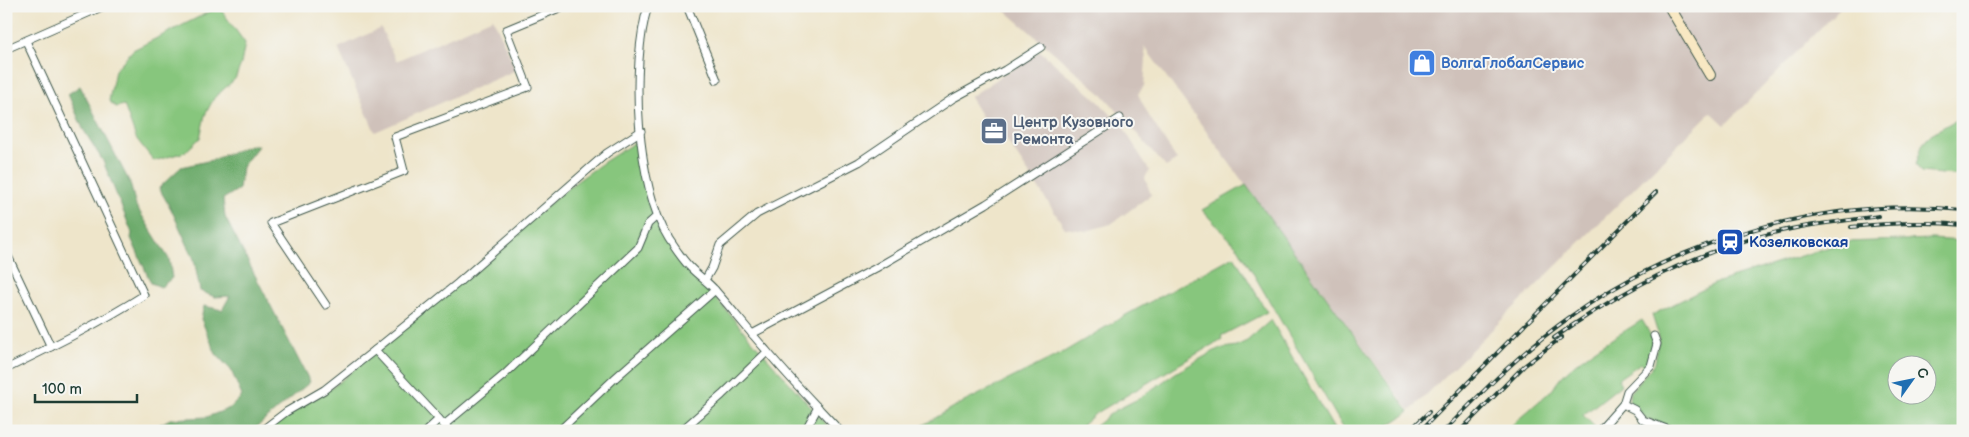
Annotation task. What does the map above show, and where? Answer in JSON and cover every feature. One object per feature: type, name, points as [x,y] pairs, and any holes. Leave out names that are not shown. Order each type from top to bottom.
[{"type":"street","points":[[6,49],[104,6]]},
{"type":"street","points":[[326,305],[271,223],[404,171],[395,137],[528,86],[506,30],[564,6]]},
{"type":"street","points":[[648,6],[638,65],[641,132],[647,179],[657,216],[669,238],[689,266],[705,280],[767,352],[840,431]]},
{"type":"street","points":[[687,6],[717,80]]},
{"type":"street","points":[[1669,6],[1710,75]]},
{"type":"street","points":[[6,369],[116,313],[144,295],[26,41]]},
{"type":"street","points":[[705,280],[712,268],[720,245],[758,214],[860,162],[952,99],[1005,70],[1041,47]]},
{"type":"street","points":[[752,334],[876,268],[986,204],[1120,118]]},
{"type":"street","points":[[261,431],[286,412],[324,390],[375,350],[458,284],[533,216],[607,153],[641,132]]},
{"type":"street","points":[[426,431],[504,375],[638,248],[648,224],[657,216]]},
{"type":"street","points":[[6,252],[51,347]]},
{"type":"street","points":[[559,431],[714,290]]},
{"type":"street","points":[[1599,431],[1623,404],[1626,391],[1651,366],[1657,344],[1654,336]]},
{"type":"street","points":[[375,350],[450,431]]},
{"type":"street","points":[[681,431],[767,352]]},
{"type":"street","points":[[1623,404],[1635,410],[1643,420],[1672,431]]},
{"type":"street","points":[[806,431],[818,407]]},
{"type":"shaded area","points":[[1000,6],[1842,6],[1725,125],[1711,112],[1410,411],[1144,46],[1146,59],[1144,86],[1138,94],[1149,116],[1177,160],[1166,167],[1104,96]]},
{"type":"shaded area","points":[[493,18],[516,70],[375,132],[338,48],[381,28],[396,61]]},
{"type":"shaded area","points":[[1040,51],[1097,100],[1123,127],[1149,170],[1145,178],[1151,195],[1111,224],[1086,231],[1065,228],[1006,139],[998,143],[970,97]]},
{"type":"green space","points":[[219,7],[245,43],[241,64],[235,79],[214,98],[205,115],[200,138],[185,152],[154,161],[136,138],[124,105],[116,107],[109,101],[115,70],[133,50]]},
{"type":"green space","points":[[80,86],[130,183],[136,206],[169,259],[172,278],[161,287],[151,283],[131,238],[132,233],[103,161],[83,129],[68,94]]},
{"type":"green space","points":[[1963,116],[1963,176],[1921,172],[1916,165],[1922,145],[1931,134]]},
{"type":"green space","points":[[640,139],[644,179],[654,219],[678,253],[832,431],[265,431],[295,409],[337,384],[569,187]]},
{"type":"green space","points":[[250,145],[258,146],[242,167],[239,189],[223,199],[225,217],[310,382],[252,431],[148,431],[170,419],[207,417],[230,408],[242,396],[231,370],[216,354],[201,319],[204,306],[222,310],[230,296],[215,297],[200,291],[194,259],[159,188],[181,167],[212,160]]},
{"type":"green space","points":[[1246,185],[1409,412],[1380,431],[1345,431],[1239,249],[1202,210]]},
{"type":"green space","points":[[1932,239],[1963,241],[1963,431],[1727,431],[1672,428],[1645,418],[1629,401],[1630,392],[1655,363],[1659,337],[1652,315],[1718,282],[1845,242]]},
{"type":"green space","points":[[1234,256],[1267,312],[1221,336],[1222,339],[1095,414],[1076,431],[913,431],[954,407],[1062,353],[1126,315]]},
{"type":"green space","points":[[1271,320],[1335,431],[1089,431],[1114,411],[1138,399],[1177,372],[1218,349],[1236,346],[1247,341]]},
{"type":"green space","points":[[1642,320],[1652,339],[1649,360],[1645,368],[1641,363],[1618,379],[1621,385],[1583,415],[1596,428],[1594,431],[1505,431],[1553,389],[1569,369]]},
{"type":"green space","points":[[1647,425],[1662,431],[1624,431]]},
{"type":"railway","points":[[1420,431],[1656,192]]},
{"type":"railway","points":[[1444,431],[1504,371],[1536,343],[1570,317],[1613,289],[1659,265],[1707,245],[1757,229],[1808,217],[1860,210],[1912,207],[1963,210]]},
{"type":"railway","points":[[1554,338],[1581,319],[1639,285],[1669,270],[1731,245],[1796,228],[1879,216]]},
{"type":"railway","points":[[1851,227],[1907,223],[1963,225]]},
{"type":"railway","points":[[1460,431],[1524,366],[1562,337]]},
{"type":"railway","points":[[1409,431],[1429,412]]},
{"type":"place","name":"ВолгаГлобалСервис","points":[[1422,63]]},
{"type":"place","name":"Центр Кузовного Ремонта","points":[[994,131]]},
{"type":"place","name":"Козелковская","points":[[1730,242]]}]
